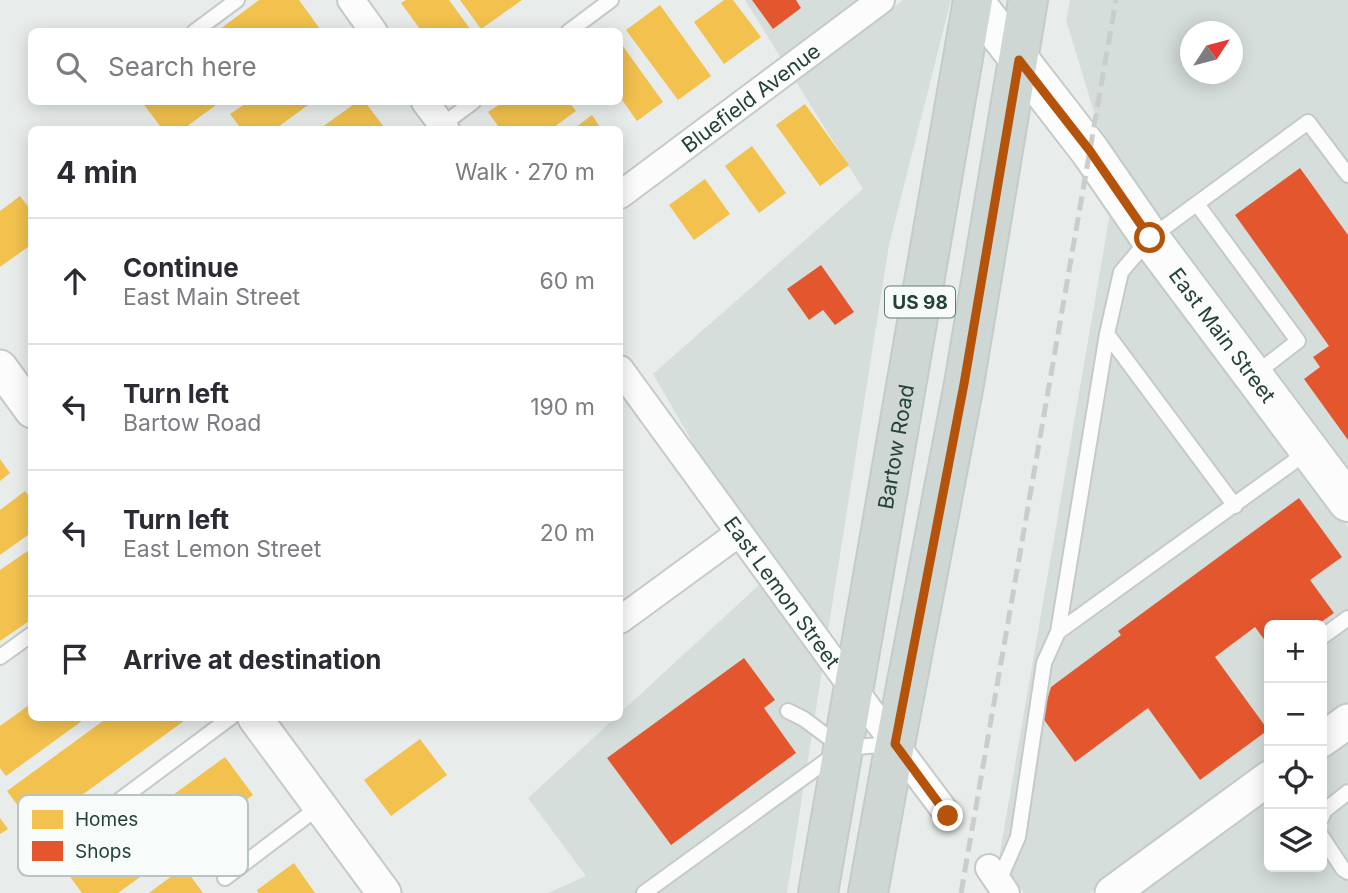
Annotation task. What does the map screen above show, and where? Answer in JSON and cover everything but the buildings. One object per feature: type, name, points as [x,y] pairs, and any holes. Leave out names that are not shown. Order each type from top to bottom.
[{"type":"main road","name":"East Main Street","points":[[973,0],[1090,151],[1150,238],[1310,450],[1344,487]]},
{"type":"main road","name":"Bartow Road","points":[[818,893],[973,0]]},
{"type":"main road","name":"US 98","points":[[868,893],[964,384],[1028,0]]},
{"type":"street","points":[[352,0],[371,28]]},
{"type":"street","name":"Bluefield Avenue","points":[[623,193],[881,0]]},
{"type":"street","points":[[427,105],[443,126]]},
{"type":"street","points":[[0,367],[28,406]]},
{"type":"street","name":"East Lemon Street","points":[[623,373],[948,816]]},
{"type":"street","points":[[623,618],[739,533]]},
{"type":"street","points":[[257,721],[384,893]]},
{"type":"street","points":[[1112,893],[1264,782]]},
{"type":"lane","points":[[199,28],[237,0]]},
{"type":"lane","points":[[573,28],[611,0]]},
{"type":"lane","points":[[445,126],[470,105]]},
{"type":"lane","points":[[997,881],[1018,837],[1044,663],[1058,632],[1107,334],[1121,272],[1150,238],[1308,122],[1348,175]]},
{"type":"lane","points":[[1197,204],[1298,341],[1254,375]]},
{"type":"lane","points":[[1107,334],[1235,506]]},
{"type":"lane","points":[[1058,632],[1310,450]]},
{"type":"lane","points":[[1327,633],[1348,618]]},
{"type":"lane","points":[[0,657],[28,637]]},
{"type":"lane","points":[[788,711],[804,719],[844,748]]},
{"type":"lane","points":[[126,795],[226,721]]},
{"type":"lane","points":[[644,893],[844,748],[895,744]]},
{"type":"lane","points":[[1327,809],[1348,792]]},
{"type":"lane","points":[[248,861],[320,806]]},
{"type":"lane","points":[[1327,845],[1343,869],[1348,872]]},
{"type":"shaded area","points":[[745,0],[860,0],[781,58]]},
{"type":"shaded area","points":[[903,0],[951,0],[889,245],[828,631],[701,457],[653,374],[863,189],[795,80]]},
{"type":"shaded area","points":[[1070,0],[1348,0],[1348,478],[1104,145],[1066,20]]},
{"type":"shaded area","points":[[1111,207],[1348,527],[1348,704],[1327,719],[1327,620],[1264,620],[1264,765],[1090,893],[1024,893],[999,858]]},
{"type":"shaded area","points":[[759,585],[822,671],[787,893],[548,893],[586,876],[528,798],[612,721],[623,721],[623,710]]},
{"type":"shaded area","points":[[1348,736],[1348,893],[1134,893],[1264,798],[1264,872],[1327,872],[1327,751]]},
{"type":"railway","points":[[961,893],[1116,0]]},
{"type":"route","points":[[948,816],[895,744],[964,384],[1019,60],[1090,151],[1150,238]]}]
